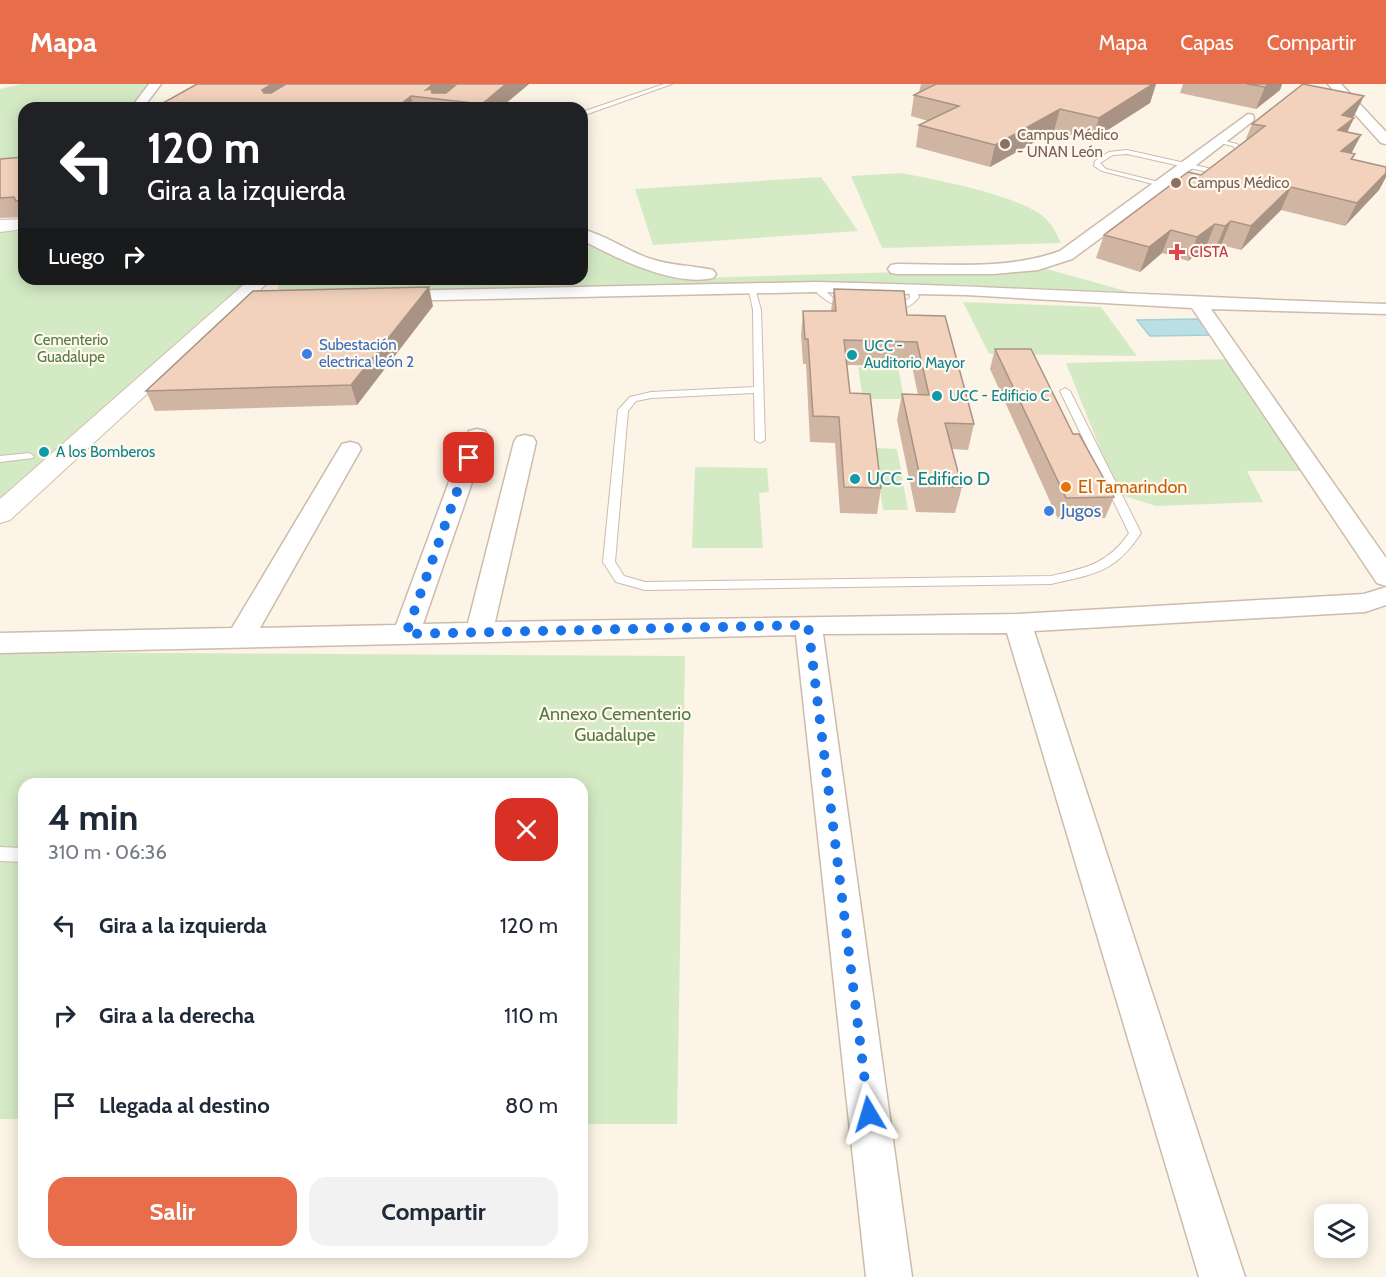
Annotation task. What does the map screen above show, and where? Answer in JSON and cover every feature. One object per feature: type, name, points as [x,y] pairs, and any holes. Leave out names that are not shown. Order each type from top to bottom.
[{"type":"street","points":[[142,102],[155,84]]},
{"type":"street","points":[[1334,84],[1383,133]]},
{"type":"street","points":[[874,269],[994,269],[1038,265],[1066,255],[1248,118]]},
{"type":"street","points":[[0,226],[18,224]]},
{"type":"street","points":[[588,237],[658,269],[678,274],[828,270]]},
{"type":"street","points":[[372,297],[751,288],[912,288],[1198,303],[1386,309]]},
{"type":"street","points":[[0,514],[257,292]]},
{"type":"street","points":[[1198,303],[1386,577]]},
{"type":"street","points":[[406,634],[477,436]]},
{"type":"street","points":[[479,633],[525,442]]},
{"type":"street","points":[[240,638],[350,449]]},
{"type":"street","points":[[0,643],[808,625],[1018,623],[1365,603],[1386,596]]},
{"type":"street","points":[[1018,623],[1222,1277]]},
{"type":"street","points":[[808,625],[889,1277]]},
{"type":"lane","points":[[588,112],[669,84]]},
{"type":"lane","points":[[1161,184],[1104,170],[1097,166],[1097,162],[1117,152],[1203,171],[1220,170],[1242,152],[1235,146],[1217,141]]},
{"type":"lane","points":[[816,287],[824,297],[831,301],[861,307]]},
{"type":"lane","points":[[751,288],[757,309],[760,440]]},
{"type":"lane","points":[[880,307],[898,307],[913,302],[915,297],[912,288]]},
{"type":"lane","points":[[758,390],[651,395],[633,399],[623,410],[609,562],[620,579],[645,586],[1051,580],[1099,568],[1124,552],[1135,533],[1065,391]]},
{"type":"lane","points":[[0,459],[29,456]]},
{"type":"lane","points":[[0,854],[18,855]]},
{"type":"green space","points":[[22,84],[153,84],[138,102],[18,102],[18,177],[0,178],[0,89]]},
{"type":"green space","points":[[901,173],[934,179],[1019,203],[1046,219],[1055,230],[1061,243],[882,248],[851,176]]},
{"type":"green space","points":[[821,177],[858,231],[653,245],[635,189]]},
{"type":"green space","name":"Cementerio Guadalupe","points":[[18,231],[18,285],[253,285],[0,502],[0,232]]},
{"type":"green space","points":[[588,242],[656,273],[696,278],[1043,268],[1144,296],[986,290],[907,283],[727,283],[560,289],[287,291],[278,289],[278,285],[588,285]]},
{"type":"green space","points":[[963,302],[1101,307],[1137,356],[989,354]]},
{"type":"green space","points":[[1233,359],[1321,471],[1247,471],[1263,502],[1156,506],[1118,494],[1066,363]]},
{"type":"green space","points":[[858,367],[898,367],[904,399],[863,399]]},
{"type":"green space","points":[[874,448],[897,449],[908,510],[883,510]]},
{"type":"green space","points":[[695,467],[767,468],[769,492],[759,493],[763,548],[692,548]]},
{"type":"green space","name":"Annexo Cementerio Guadalupe","points":[[0,652],[685,656],[677,1124],[588,1124],[588,778],[18,778],[18,1119],[0,1119]]},
{"type":"water","points":[[1199,319],[1213,335],[1150,336],[1137,320]]},
{"type":"building","points":[[197,84],[272,84],[262,90],[264,93],[271,93],[286,84],[433,84],[426,90],[431,89],[432,93],[446,93],[457,84],[506,84],[484,102],[411,96],[404,102],[165,102]]},
{"type":"building","points":[[936,84],[1153,84],[1099,118],[1060,109],[995,145],[919,125],[959,106],[914,95]]},
{"type":"building","points":[[1247,84],[1269,84],[1265,87]]},
{"type":"building","points":[[1303,84],[1364,96],[1342,115],[1354,118],[1338,130],[1361,135],[1341,151],[1355,154],[1351,159],[1386,167],[1386,173],[1357,203],[1291,187],[1251,226],[1231,221],[1225,226],[1215,224],[1197,237],[1171,230],[1149,247],[1104,235],[1188,172],[1201,175],[1265,126],[1252,124]]},
{"type":"building","points":[[18,158],[18,201],[14,197],[0,198],[0,159]]},
{"type":"building","points":[[429,287],[351,385],[146,391],[253,291]]},
{"type":"building","points":[[834,289],[904,291],[907,315],[945,316],[974,424],[945,423],[962,487],[922,486],[902,394],[929,395],[917,342],[844,340],[850,393],[870,394],[881,488],[844,487],[839,417],[813,416],[808,339],[805,339],[803,311],[836,311]]},
{"type":"building","points":[[995,349],[1031,349],[1073,434],[1079,434],[1114,497],[1066,498]]},
{"type":"place","name":"Campus Médico - UNAN León","points":[[1005,144]]},
{"type":"place","name":"Campus Médico","points":[[1176,183]]},
{"type":"place","name":"CISTA","points":[[1177,252]]},
{"type":"place","name":"Subestación electrica león 2","points":[[307,354]]},
{"type":"place","name":"UCC - Auditorio Mayor","points":[[852,355]]},
{"type":"place","name":"UCC - Edificio C","points":[[937,396]]},
{"type":"place","name":"A los Bomberos","points":[[44,452]]},
{"type":"place","name":"UCC - Edificio D","points":[[855,479]]},
{"type":"place","name":"El Tamarindon","points":[[1066,487]]},
{"type":"place","name":"Jugos","points":[[1049,511]]},
{"type":"route","points":[[469,458],[406,634],[808,625],[869,1114]]}]
